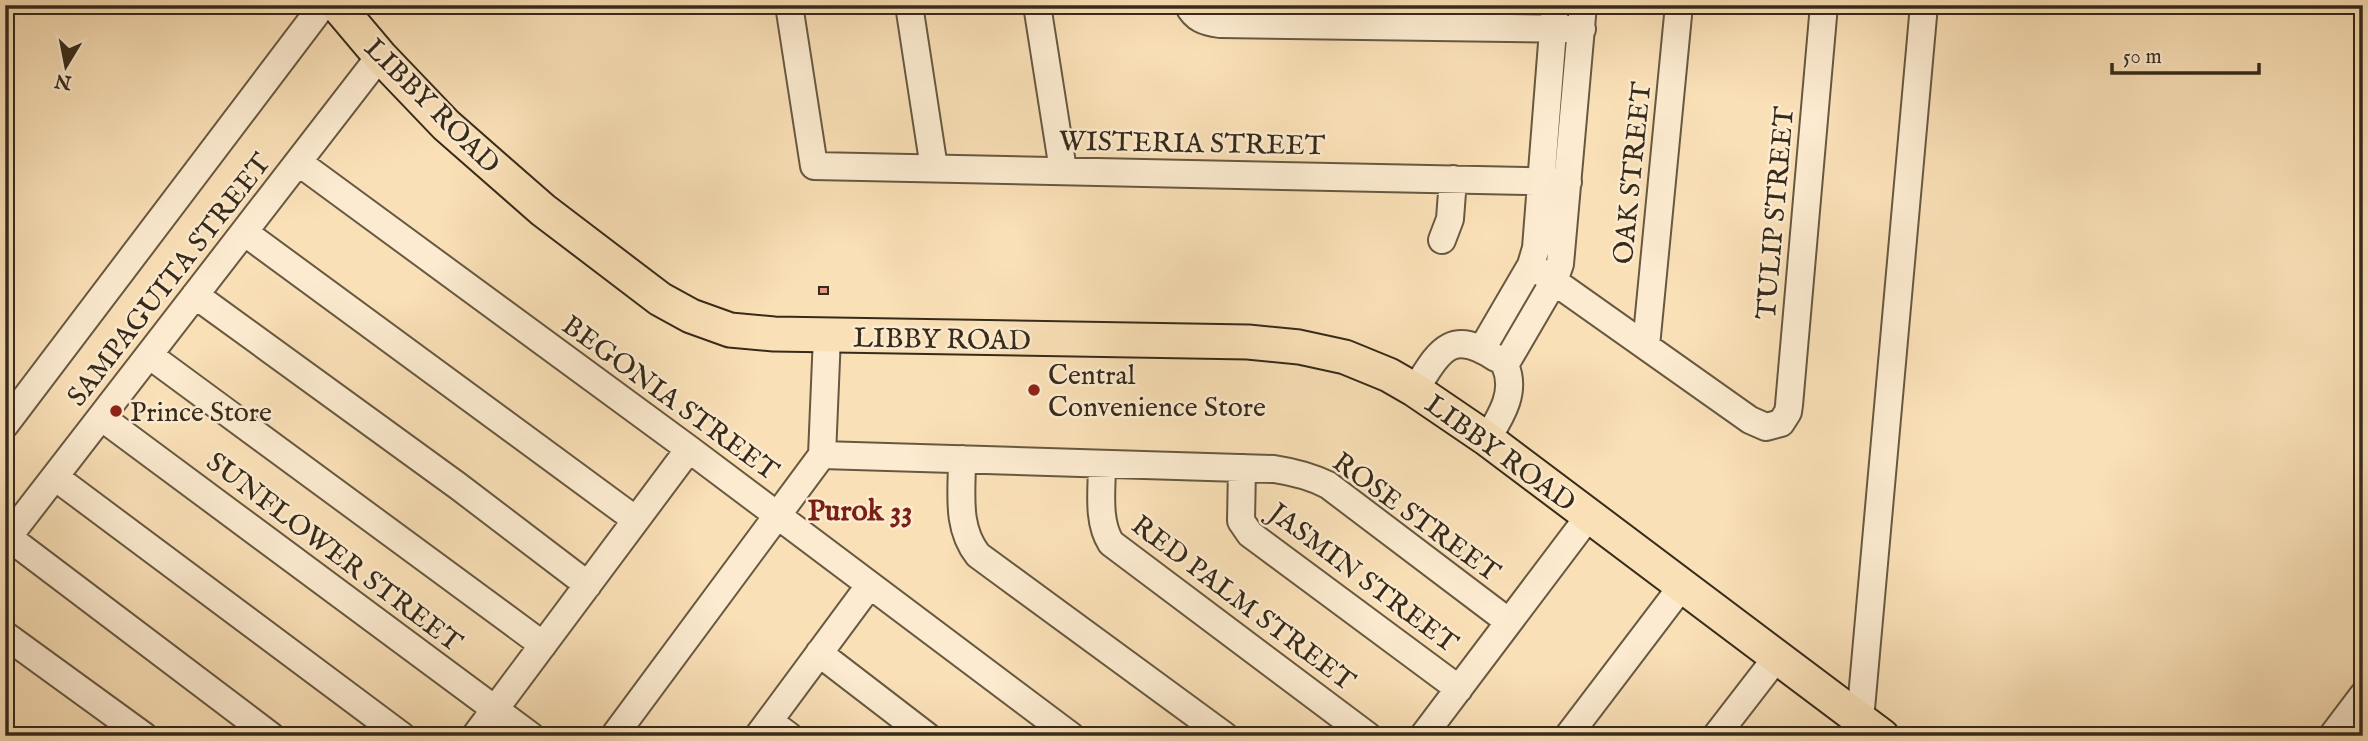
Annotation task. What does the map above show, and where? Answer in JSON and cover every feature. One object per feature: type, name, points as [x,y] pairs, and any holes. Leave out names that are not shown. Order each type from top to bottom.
[{"type":"main road","name":"LIBBY ROAD","points":[[337,5],[380,56],[446,125],[543,210],[660,299],[691,316],[730,330],[774,334],[1248,342],[1299,347],[1345,357],[1389,375],[1415,390],[1487,439],[1871,728]]},
{"type":"street","points":[[5,425],[323,5]]},
{"type":"street","name":"WISTERIA STREET","points":[[789,5],[814,166],[1568,183]]},
{"type":"street","points":[[909,5],[934,168]]},
{"type":"street","points":[[1037,5],[1063,170]]},
{"type":"street","name":"OAK STREET","points":[[1646,346],[1679,5]]},
{"type":"street","name":"TULIP STREET","points":[[1646,346],[1750,420],[1766,427],[1780,423],[1788,412],[1824,5]]},
{"type":"street","points":[[1871,728],[1924,5]]},
{"type":"street","points":[[1190,17],[1220,24],[1582,17],[1561,256],[1554,281],[1505,365]]},
{"type":"street","points":[[1482,349],[1531,265],[1535,248],[1555,17]]},
{"type":"street","name":"SAMPAGUITA STREET","points":[[7,539],[380,56]]},
{"type":"street","name":"BEGONIA STREET","points":[[298,162],[689,449],[1071,736]]},
{"type":"street","points":[[1442,240],[1450,219],[1452,179]]},
{"type":"street","points":[[244,232],[636,520]]},
{"type":"street","points":[[1531,265],[1646,346]]},
{"type":"street","points":[[195,295],[458,486],[588,585]]},
{"type":"street","points":[[614,736],[822,455],[827,336]]},
{"type":"street","points":[[1415,390],[1441,351],[1461,344],[1482,349],[1505,365],[1510,381],[1506,404],[1487,439]]},
{"type":"street","points":[[149,355],[542,645]]},
{"type":"street","name":"SUNFLOWER STREET","points":[[101,417],[531,736]]},
{"type":"street","points":[[475,736],[689,449]]},
{"type":"street","name":"ROSE STREET","points":[[822,455],[1292,471],[1328,485],[1509,622]]},
{"type":"street","points":[[962,459],[962,523],[968,542],[978,555],[1225,736]]},
{"type":"street","name":"RED PALM STREET","points":[[1102,464],[1102,518],[1105,533],[1111,543],[1368,736]]},
{"type":"street","name":"JASMIN STREET","points":[[1242,468],[1240,514],[1244,528],[1459,689]]},
{"type":"street","points":[[55,477],[402,736]]},
{"type":"street","points":[[1423,736],[1590,516]]},
{"type":"street","points":[[7,539],[271,736]]},
{"type":"street","points":[[772,731],[819,653],[869,586]]},
{"type":"street","points":[[1568,736],[1682,586]]},
{"type":"street","points":[[5,635],[144,736]]},
{"type":"street","points":[[819,653],[927,736]]},
{"type":"street","points":[[1716,736],[1777,657]]},
{"type":"street","points":[[2332,736],[2363,695]]},
{"type":"building","points":[[819,287],[828,287],[828,294],[819,294]]},
{"type":"place","name":"Central Convenience Store","points":[[1034,390]]},
{"type":"place","name":"Prince Store","points":[[116,411]]},
{"type":"district","name":"Purok 33","points":[[860,510]]}]
